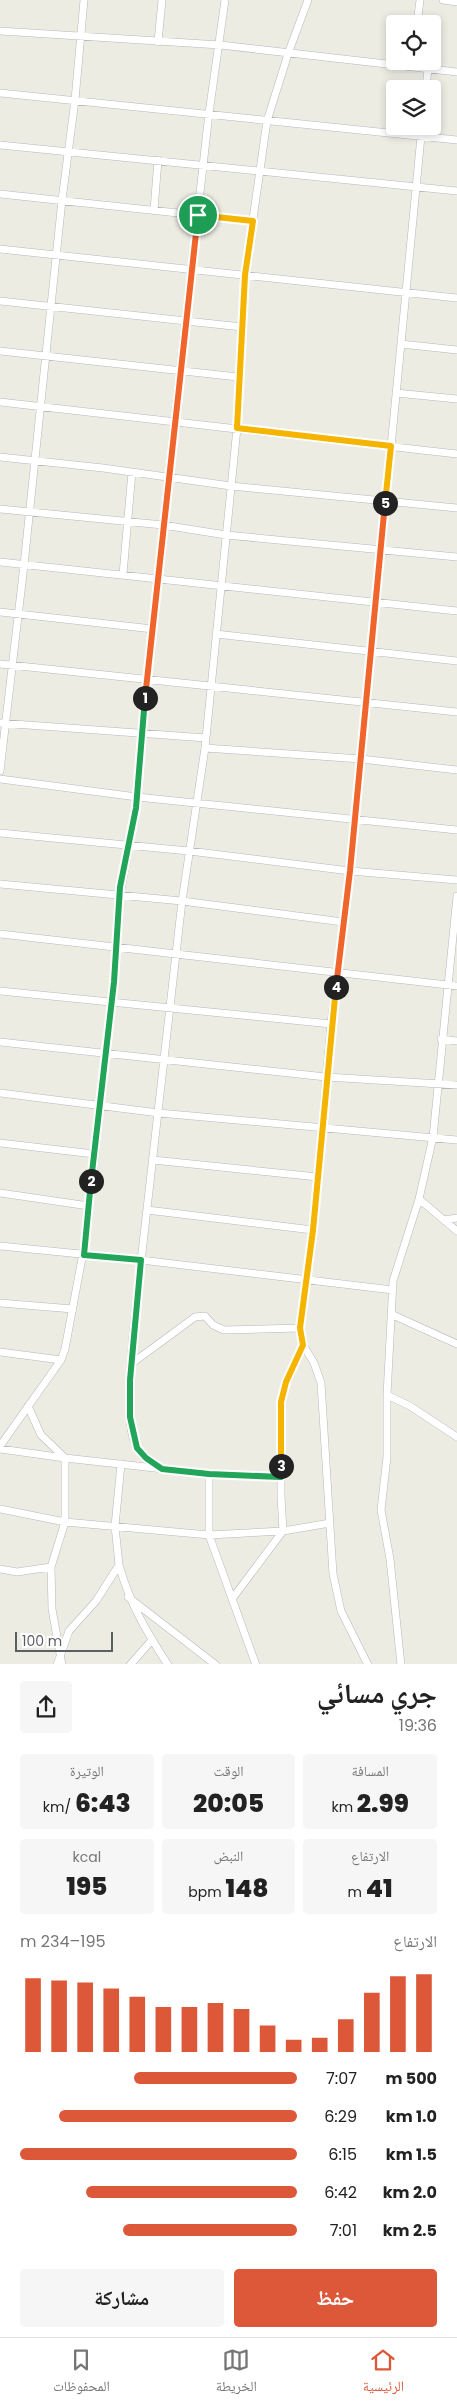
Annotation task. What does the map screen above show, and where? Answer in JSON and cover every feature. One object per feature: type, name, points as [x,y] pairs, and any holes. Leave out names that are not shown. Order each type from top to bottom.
[{"type":"street","points":[[0,771],[2,723],[12,665],[24,565],[62,200],[70,153],[84,0]]},
{"type":"street","points":[[158,42],[162,0]]},
{"type":"street","points":[[224,0],[220,45],[203,164],[153,629],[146,678],[137,797],[120,895],[112,1003],[99,1106],[84,1255],[61,1360],[0,1447],[65,1458],[162,1469],[209,1474],[281,1477]]},
{"type":"street","points":[[162,1469],[146,1458],[137,1448],[132,1435],[130,1417],[131,1364],[141,1260],[182,901],[205,748],[237,428],[238,377],[245,275],[267,121],[289,51],[308,0]]},
{"type":"street","points":[[418,15],[420,0]]},
{"type":"street","points":[[443,0],[457,2]]},
{"type":"street","points":[[0,31],[220,45],[386,61]]},
{"type":"street","points":[[441,70],[457,72]]},
{"type":"street","points":[[0,93],[457,140]]},
{"type":"street","points":[[368,1664],[341,1611],[333,1574],[321,1384],[314,1363],[303,1345],[300,1328],[313,1230],[331,1024],[350,871],[405,293],[422,136]]},
{"type":"street","points":[[0,145],[203,164],[457,192]]},
{"type":"street","points":[[154,210],[158,160]]},
{"type":"street","points":[[0,194],[253,221]]},
{"type":"street","points":[[0,249],[191,271],[457,298]]},
{"type":"street","points":[[0,302],[242,327]]},
{"type":"street","points":[[401,344],[457,350]]},
{"type":"street","points":[[0,350],[238,377]]},
{"type":"street","points":[[396,393],[457,400]]},
{"type":"street","points":[[0,402],[457,454]]},
{"type":"street","points":[[0,457],[132,472],[231,486],[385,499],[457,508]]},
{"type":"street","points":[[123,574],[132,472]]},
{"type":"street","points":[[0,509],[163,526],[226,535],[457,557]]},
{"type":"street","points":[[0,562],[158,577],[222,586],[457,611]]},
{"type":"street","points":[[0,612],[153,629]]},
{"type":"street","points":[[216,634],[457,661]]},
{"type":"street","points":[[0,664],[457,712]]},
{"type":"street","points":[[2,723],[206,738]]},
{"type":"street","points":[[205,748],[361,760],[457,770]]},
{"type":"street","points":[[0,780],[137,797],[457,830]]},
{"type":"street","points":[[0,833],[189,851],[350,871],[457,880]]},
{"type":"street","points":[[0,884],[182,901],[344,922]]},
{"type":"street","points":[[401,1664],[391,1567],[381,1510],[387,1457],[387,1395],[394,1273],[419,1199],[432,1137],[439,1083],[446,985],[457,896]]},
{"type":"street","points":[[0,934],[457,986]]},
{"type":"street","points":[[0,990],[331,1024]]},
{"type":"street","points":[[441,1039],[457,1041]]},
{"type":"street","points":[[0,1042],[326,1077],[457,1085]]},
{"type":"street","points":[[0,1093],[159,1113],[322,1126],[457,1140]]},
{"type":"street","points":[[0,1143],[94,1154]]},
{"type":"street","points":[[153,1160],[318,1177]]},
{"type":"street","points":[[0,1193],[89,1206]]},
{"type":"street","points":[[419,1199],[457,1231]]},
{"type":"street","points":[[147,1210],[313,1230]]},
{"type":"street","points":[[444,1220],[457,1218]]},
{"type":"street","points":[[0,1246],[141,1260],[393,1290]]},
{"type":"street","points":[[0,1303],[73,1309]]},
{"type":"street","points":[[393,1315],[457,1344]]},
{"type":"street","points":[[131,1364],[195,1317],[205,1316],[213,1325],[224,1330],[300,1328]]},
{"type":"street","points":[[232,1599],[284,1531],[281,1477],[281,1402],[286,1382],[303,1345]]},
{"type":"street","points":[[0,1352],[61,1360]]},
{"type":"street","points":[[387,1395],[410,1406],[457,1437]]},
{"type":"street","points":[[28,1406],[41,1435],[65,1458],[65,1522],[51,1567],[52,1609],[62,1664]]},
{"type":"street","points":[[121,1464],[114,1526],[120,1565],[128,1597],[168,1664]]},
{"type":"street","points":[[209,1474],[209,1535],[256,1664]]},
{"type":"street","points":[[0,1509],[65,1522],[209,1535],[284,1531],[330,1523]]},
{"type":"street","points":[[57,1664],[69,1631],[96,1601],[120,1565]]},
{"type":"street","points":[[0,1570],[17,1572],[51,1567]]},
{"type":"street","points":[[128,1597],[216,1664]]},
{"type":"street","points":[[130,1664],[152,1640]]},
{"type":"route","points":[[198,215],[253,221],[245,275],[238,377],[237,428],[391,446],[350,871],[331,1024],[313,1230],[300,1328],[300,1337],[303,1345],[286,1382],[281,1402],[281,1477],[209,1474],[162,1469],[146,1458],[137,1448],[132,1435],[130,1417],[130,1380],[141,1260],[84,1255],[114,982],[120,887],[136,808],[146,678],[198,215]]}]
